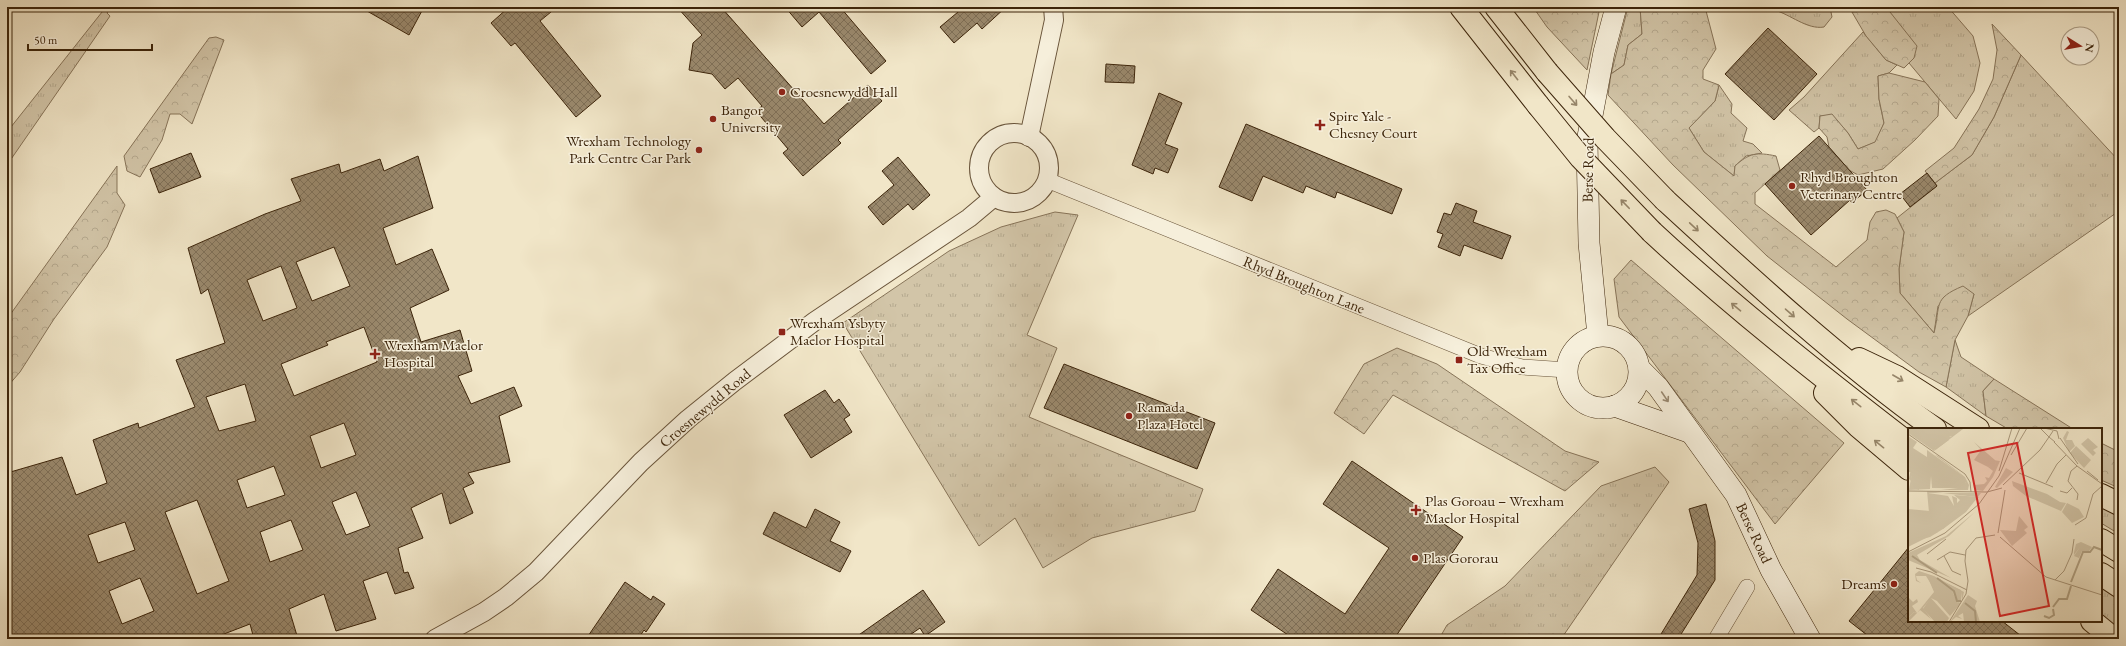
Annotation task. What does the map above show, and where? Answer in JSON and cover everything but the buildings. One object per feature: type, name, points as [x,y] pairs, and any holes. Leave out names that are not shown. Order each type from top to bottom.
[{"type":"highway","points":[[1461,7],[1581,158],[1652,232],[1708,284],[1766,332],[1908,443]]},
{"type":"highway","points":[[1496,7],[1548,72],[1606,138],[1665,200],[1745,274],[1825,343],[1934,428]]},
{"type":"highway","points":[[1766,332],[1858,426],[1908,468]]},
{"type":"highway","points":[[1825,343],[1897,377],[1976,428]]},
{"type":"highway","points":[[2102,496],[2119,504]]},
{"type":"highway","points":[[2102,541],[2119,551]]},
{"type":"highway","points":[[2102,575],[2119,586]]},
{"type":"highway","points":[[2093,622],[2114,639]]},
{"type":"main road","name":"Berse Road","points":[[1598,336],[1589,243],[1587,142],[1604,52],[1616,7]]},
{"type":"main road","points":[[1615,406],[1626,400],[1634,391],[1638,380],[1639,368],[1636,357],[1629,347],[1620,340],[1609,336],[1598,336],[1586,340],[1576,348],[1570,358],[1567,370],[1568,382],[1573,392],[1582,401],[1598,407],[1615,406],[1689,432]]},
{"type":"main road","name":"Berse Road","points":[[1639,368],[1658,387],[1689,432],[1736,495],[1771,570],[1810,639]]},
{"type":"street","points":[[1029,137],[1054,20],[1053,7]]},
{"type":"street","points":[[1018,134],[1029,137],[1044,150],[1048,160],[1047,180],[1041,190],[1034,197],[1024,202],[1014,203],[1003,201],[994,197],[981,181],[980,161],[984,151],[990,143],[999,137],[1018,134]]},
{"type":"street","name":"Rhyd Broughton Lane","points":[[1047,180],[1481,356],[1522,367],[1567,370]]},
{"type":"street","name":"Croesnewydd Road","points":[[435,639],[484,612],[506,597],[536,572],[641,462],[688,419],[735,381],[815,321],[969,218],[994,197]]},
{"type":"street","points":[[1716,639],[1747,588]]},
{"type":"green space","points":[[106,7],[111,7],[107,13],[110,16],[7,165],[7,132]]},
{"type":"green space","points":[[1533,7],[1600,7],[1587,70],[1547,27]]},
{"type":"green space","points":[[1628,7],[1640,7],[1642,34],[1628,45],[1624,65],[1611,74]]},
{"type":"green space","points":[[1640,7],[1705,7],[1716,49],[1703,70],[1703,79],[1719,85],[1715,101],[1689,128],[1704,152],[1734,176],[1735,166],[1749,156],[1764,154],[1776,156],[1780,170],[1755,193],[1755,204],[1836,267],[1867,240],[1870,222],[1876,212],[1886,210],[1895,214],[1904,232],[1899,269],[1900,293],[1934,333],[1938,309],[1942,299],[1946,295],[1963,286],[1974,294],[1968,316],[1955,340],[1946,387],[1919,372],[1847,319],[1767,256],[1673,165],[1608,95],[1611,74],[1624,65],[1628,45],[1642,34]]},
{"type":"green space","points":[[1732,7],[1757,7],[1758,9],[1753,11]]},
{"type":"green space","points":[[1776,7],[1830,7],[1832,17],[1824,27],[1811,26],[1774,10]]},
{"type":"green space","points":[[1849,7],[1886,7],[1917,46],[1914,58],[1904,68],[1886,60],[1866,36]]},
{"type":"green space","points":[[1886,7],[1948,7],[1973,36],[1980,63],[1974,91],[1956,119],[1909,63],[1914,58]]},
{"type":"green space","points":[[1992,24],[2021,55],[1994,117],[1972,155],[1935,183],[1925,171],[1954,148],[1979,109],[1993,79],[1997,50]]},
{"type":"green space","points":[[1863,32],[1886,60],[1897,65],[1889,73],[1878,76],[1879,99],[1884,123],[1876,142],[1858,149],[1848,133],[1832,115],[1820,116],[1819,128],[1814,132],[1789,110],[1804,97]]},
{"type":"green space","points":[[216,37],[224,40],[192,124],[180,114],[170,114],[162,140],[140,177],[127,171],[124,156],[209,38]]},
{"type":"green space","points":[[2021,55],[2119,161],[2119,211],[1968,316],[1974,294],[1938,306],[1934,333],[1900,293],[1899,269],[1904,232],[1897,218],[1937,186],[1935,183],[1972,155],[1994,117]]},
{"type":"green space","points":[[1889,73],[1925,82],[1939,99],[1938,116],[1915,140],[1883,169],[1858,175],[1849,170],[1829,147],[1827,137],[1819,128],[1820,116],[1832,114],[1848,133],[1858,149],[1875,142],[1884,123],[1879,99],[1878,76]]},
{"type":"green space","points":[[1719,85],[1732,104],[1731,113],[1747,128],[1743,141],[1753,144],[1762,153],[1746,156],[1735,166],[1734,176],[1704,152],[1689,128],[1715,101]]},
{"type":"green space","points":[[117,166],[117,193],[125,205],[107,247],[54,319],[20,372],[7,387],[7,319]]},
{"type":"green space","points":[[1055,212],[1078,215],[1027,335],[1057,348],[1029,417],[1203,489],[1195,511],[1092,538],[1043,568],[1015,518],[979,546],[843,323],[949,251],[1001,227]]},
{"type":"green space","points":[[1631,260],[1844,443],[1775,524],[1619,317],[1614,279]]},
{"type":"green space","points":[[1955,340],[1961,357],[1994,379],[1983,391],[1986,416],[1946,387]]},
{"type":"green space","points":[[1397,348],[1437,364],[1565,451],[1599,462],[1565,491],[1393,395],[1364,434],[1334,413],[1364,364]]},
{"type":"green space","points":[[1994,379],[2071,428],[2006,428],[1986,416],[1983,391]]},
{"type":"green space","points":[[2102,444],[2119,452],[2119,488],[2102,480]]},
{"type":"green space","points":[[1655,467],[1669,482],[1561,639],[1439,639],[1447,625],[1505,586],[1601,486]]},
{"type":"green space","points":[[2102,506],[2119,514],[2119,534],[2102,524]]},
{"type":"green space","points":[[2102,589],[2119,600],[2119,632],[2102,618]]},
{"type":"place","name":"Croesnewydd Hall","points":[[782,92]]},
{"type":"place","name":"Bangor University","points":[[713,119]]},
{"type":"place","name":"Spire Yale - Chesney Court","points":[[1320,125]]},
{"type":"place","name":"Wrexham Technology Park Centre Car Park","points":[[699,150]]},
{"type":"place","name":"Rhyd Broughton Veterinary Centre","points":[[1792,186]]},
{"type":"place","name":"Wrexham Ysbyty Maelor Hospital","points":[[782,332]]},
{"type":"place","name":"Wrexham Maelor Hospital","points":[[375,354]]},
{"type":"place","name":"Old Wrexham Tax Office","points":[[1459,360]]},
{"type":"place","name":"Ramada Plaza Hotel","points":[[1129,416]]},
{"type":"place","name":"Plas Goroau – Wrexham Maelor Hospital","points":[[1416,510]]},
{"type":"place","name":"Plas Gororau","points":[[1415,558]]},
{"type":"place","name":"Dreams","points":[[1894,584]]}]
